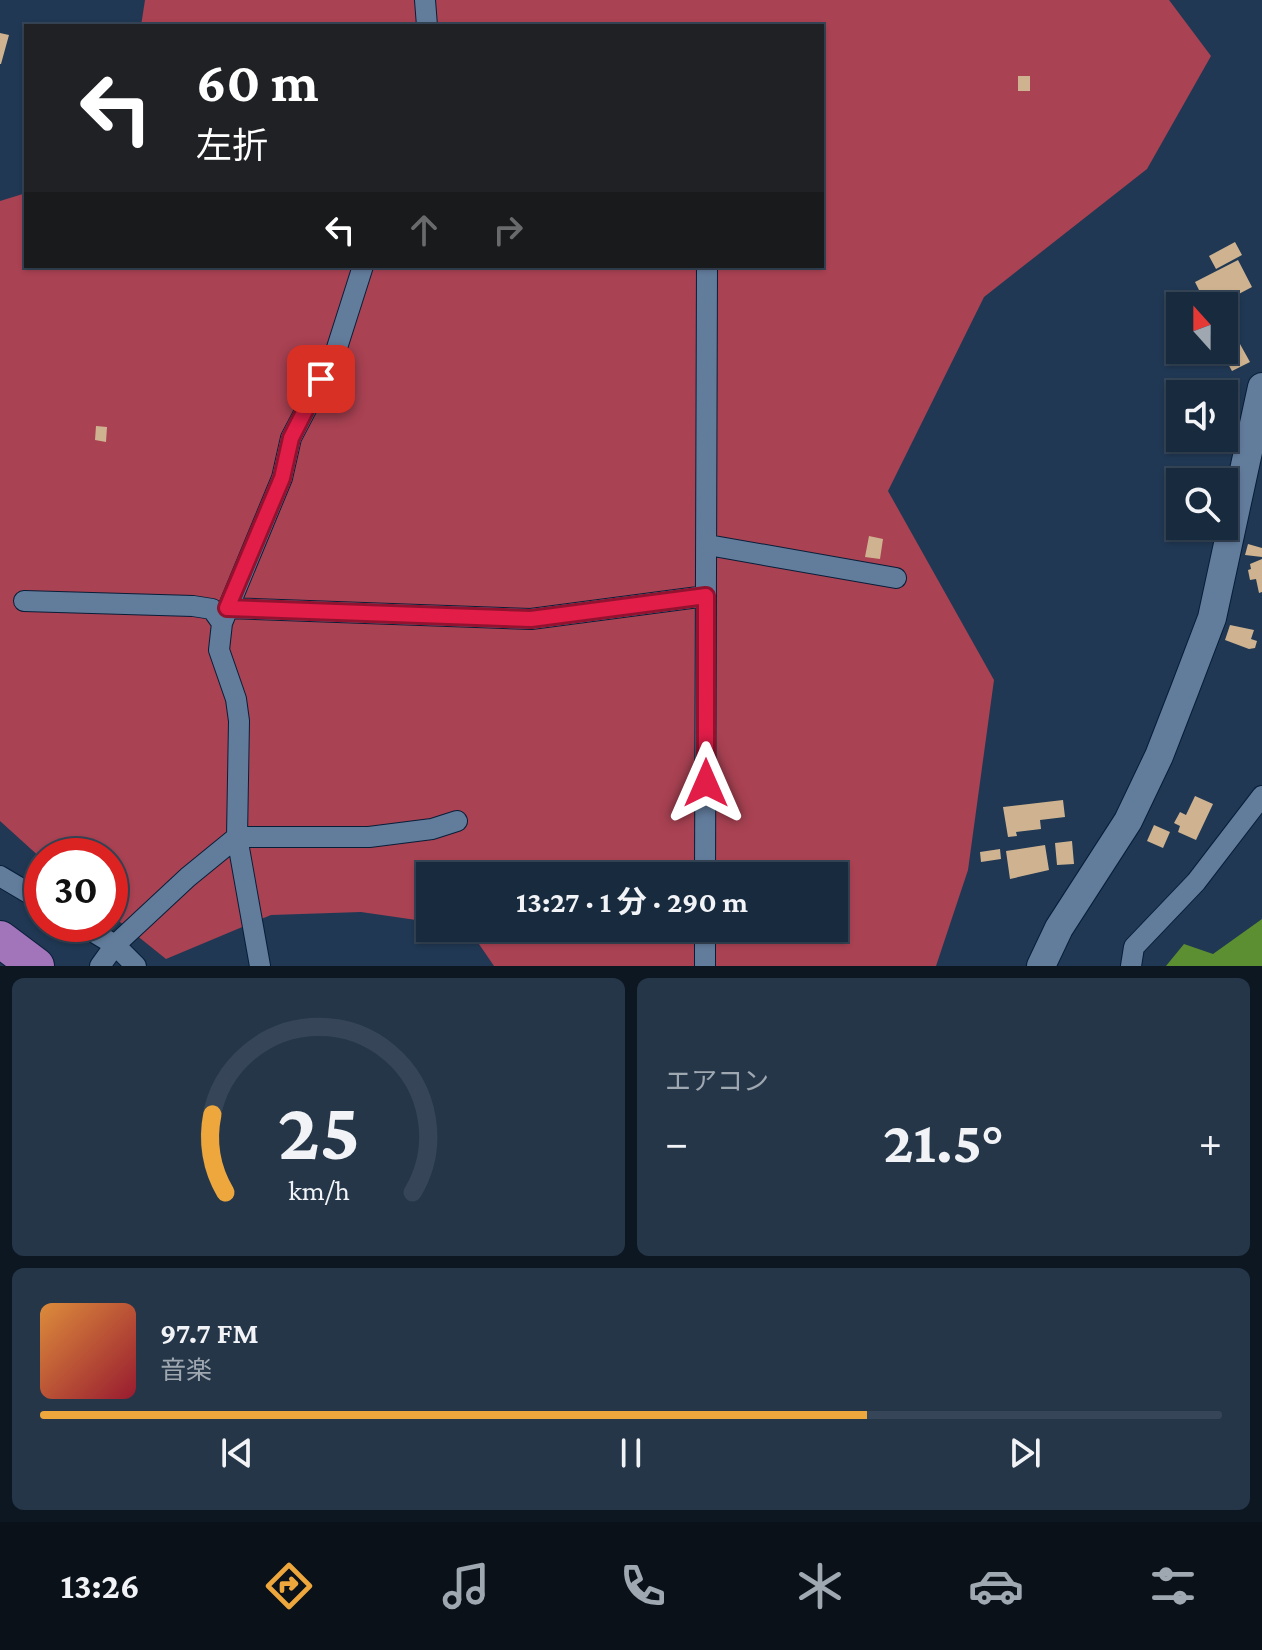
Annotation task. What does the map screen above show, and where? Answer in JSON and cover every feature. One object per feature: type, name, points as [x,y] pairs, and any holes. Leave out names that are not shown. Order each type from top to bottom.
[{"type":"highway","points":[[0,939],[36,966]]},
{"type":"street","points":[[425,0],[427,24]]},
{"type":"street","points":[[260,966],[237,837],[239,721],[236,699],[219,650],[224,615],[282,478],[291,438],[335,354],[362,268]]},
{"type":"street","points":[[705,862],[707,268]]},
{"type":"street","points":[[1041,966],[1059,928],[1128,821],[1159,756],[1185,689],[1212,618],[1262,387]]},
{"type":"street","points":[[708,545],[896,578]]},
{"type":"street","points":[[24,601],[193,606],[212,609],[224,615],[531,619],[706,596]]},
{"type":"street","points":[[1131,966],[1134,947],[1196,882],[1262,796]]},
{"type":"street","points":[[100,966],[115,945],[188,877],[237,837],[369,837],[432,829],[457,821]]},
{"type":"street","points":[[0,876],[24,890]]},
{"type":"street","points":[[110,942],[136,966]]},
{"type":"street","points":[[705,942],[705,966]]},
{"type":"shaded area","points":[[145,0],[1169,0],[1211,56],[1147,169],[984,297],[888,491],[994,680],[968,870],[936,966],[494,966],[478,942],[848,942],[848,862],[416,862],[416,920],[361,912],[271,915],[166,959],[128,928],[128,838],[24,838],[24,843],[0,821],[0,201],[24,194],[24,268],[824,268],[824,24],[141,24]]},
{"type":"shaded area","points":[[1262,919],[1262,966],[1166,966],[1184,944],[1213,954]]},
{"type":"building","points":[[0,33],[9,35],[1,64],[0,64]]},
{"type":"building","points":[[1018,76],[1030,76],[1030,91],[1018,91]]},
{"type":"building","points":[[1235,242],[1242,255],[1216,269],[1209,256]]},
{"type":"building","points":[[1238,260],[1252,287],[1238,294],[1200,292],[1195,282]]},
{"type":"building","points":[[1238,345],[1250,362],[1232,371],[1228,364],[1238,364]]},
{"type":"building","points":[[96,426],[107,427],[106,442],[95,440]]},
{"type":"building","points":[[869,536],[883,539],[880,559],[865,557]]},
{"type":"building","points":[[1248,544],[1262,548],[1262,557],[1245,555]]},
{"type":"building","points":[[1262,559],[1262,592],[1259,593],[1256,579],[1250,580],[1248,570],[1251,569],[1250,564]]},
{"type":"building","points":[[1230,625],[1254,630],[1251,639],[1257,641],[1255,648],[1249,649],[1225,640]]},
{"type":"building","points":[[1195,796],[1213,804],[1196,840],[1178,832],[1180,826],[1174,823],[1180,812],[1186,815]]},
{"type":"building","points":[[1063,800],[1065,817],[1040,820],[1041,829],[1016,832],[1017,836],[1008,837],[1003,807]]},
{"type":"building","points":[[1154,825],[1170,832],[1163,848],[1147,841]]},
{"type":"building","points":[[1072,841],[1074,864],[1057,865],[1055,843]]},
{"type":"building","points":[[1045,845],[1049,870],[1010,879],[1006,851]]},
{"type":"building","points":[[1000,849],[1001,859],[981,862],[980,852]]},
{"type":"route","points":[[321,379],[291,438],[282,478],[227,608],[531,619],[706,596],[706,783]]}]
